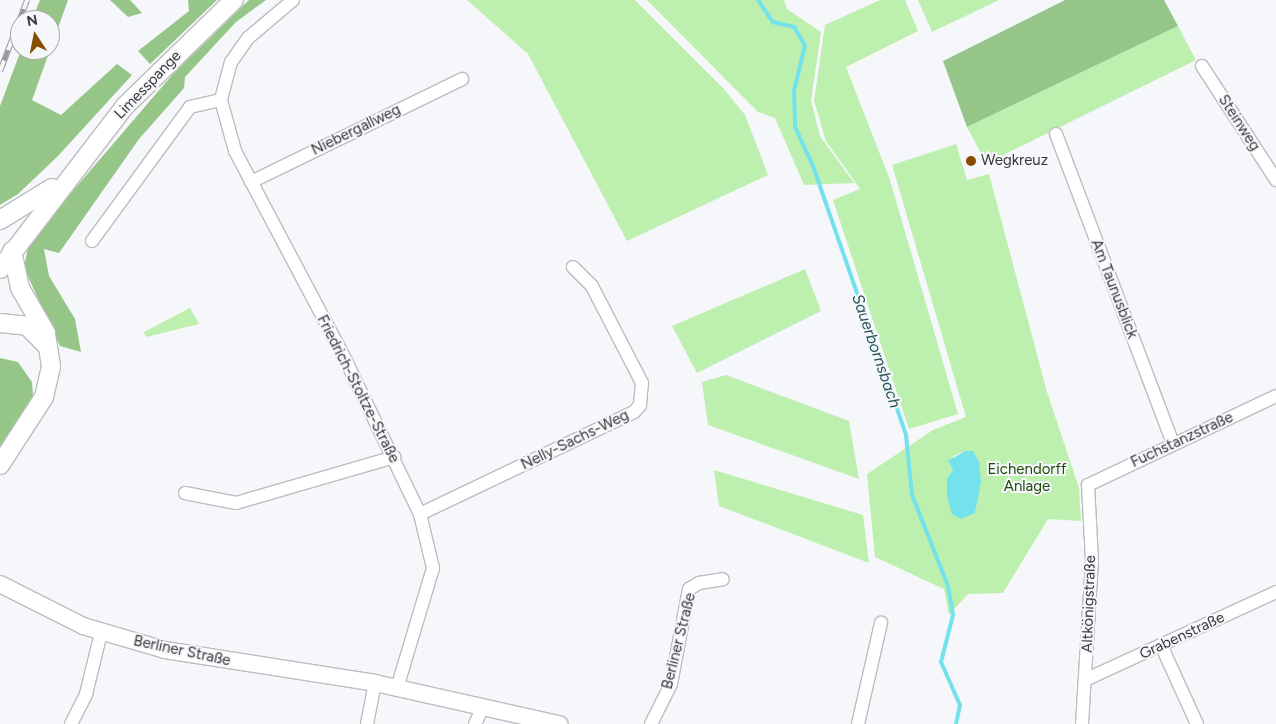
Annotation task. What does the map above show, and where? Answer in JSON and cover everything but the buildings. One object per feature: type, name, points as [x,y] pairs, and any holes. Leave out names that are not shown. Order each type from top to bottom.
[{"type":"main road","name":"Limesspange","points":[[68,176],[125,106],[234,0]]},
{"type":"main road","points":[[0,220],[22,210],[68,176]]},
{"type":"main road","points":[[0,269],[68,176]]},
{"type":"main road","points":[[0,465],[44,397],[50,377],[50,356],[46,333],[20,288],[12,251]]},
{"type":"main road","points":[[0,323],[27,326],[38,334],[50,356]]},
{"type":"street","name":"Friedrich-Stoltze-Straße","points":[[293,0],[248,38],[231,62],[221,100],[225,127],[251,182],[394,457],[420,514],[433,568],[397,688]]},
{"type":"street","name":"Steinweg","points":[[1202,66],[1276,180]]},
{"type":"street","name":"Niebergallweg","points":[[251,182],[462,79]]},
{"type":"street","points":[[92,241],[190,107],[221,100]]},
{"type":"street","name":"Am Taunusblick","points":[[1056,134],[1172,444]]},
{"type":"street","name":"Nelly-Sachs-Weg","points":[[420,514],[634,412],[640,405],[642,383],[592,286],[573,268]]},
{"type":"street","name":"Fuchstanzstraße","points":[[1088,485],[1276,396]]},
{"type":"street","points":[[186,494],[236,503],[394,457]]},
{"type":"street","name":"Altkönigstraße","points":[[1082,724],[1087,679],[1092,561],[1088,485]]},
{"type":"street","name":"Berliner Straße","points":[[650,724],[671,684],[689,589],[699,583],[723,579]]},
{"type":"street","name":"Berliner Straße","points":[[0,584],[57,615],[101,632],[165,650],[376,683],[482,709],[502,718],[558,724]]},
{"type":"street","name":"Grabenstraße","points":[[1087,679],[1276,592]]},
{"type":"street","points":[[858,724],[881,623]]},
{"type":"street","points":[[71,724],[86,694],[101,632]]},
{"type":"street","points":[[1161,646],[1197,724]]},
{"type":"street","points":[[367,724],[376,683]]},
{"type":"street","points":[[475,724],[482,709]]},
{"type":"green space","points":[[40,0],[68,0],[60,22],[60,10],[36,10]]},
{"type":"green space","points":[[110,0],[130,0],[142,13],[128,17]]},
{"type":"green space","points":[[188,0],[217,0],[150,64],[138,51],[189,11]]},
{"type":"green space","points":[[249,0],[266,0],[236,22],[185,77],[184,88],[139,139],[59,253],[44,249],[49,276],[75,319],[81,352],[60,346],[24,268],[29,242],[173,74]]},
{"type":"green space","points":[[467,0],[635,0],[723,88],[745,115],[768,175],[627,241],[528,54]]},
{"type":"green space","points":[[647,0],[784,0],[787,9],[821,32],[811,101],[820,136],[854,183],[804,185],[775,118],[758,112]]},
{"type":"green space","points":[[880,0],[905,0],[918,31],[846,67],[890,180],[958,414],[909,429],[833,200],[860,189],[826,141],[814,101],[825,25]]},
{"type":"green space","points":[[918,0],[999,0],[932,32]]},
{"type":"green space","points":[[1065,0],[1164,0],[1178,26],[967,127],[943,61]]},
{"type":"green space","points":[[1178,26],[1196,60],[995,159],[984,159],[967,127]]},
{"type":"green space","points":[[17,60],[46,60],[32,100],[61,115],[117,64],[132,75],[58,156],[18,194],[0,205],[0,106]]},
{"type":"green space","name":"Eichendorff Anlage","points":[[956,144],[967,180],[989,174],[1047,392],[1079,488],[1081,521],[1048,519],[1003,593],[968,594],[949,615],[944,589],[875,557],[867,474],[933,430],[966,417],[892,165]],"holes":[[[965,451],[973,451],[978,493],[975,513],[947,478],[953,470],[953,456]]]},
{"type":"green space","points":[[805,269],[821,311],[697,373],[672,326]]},
{"type":"green space","points":[[190,308],[199,324],[146,337],[144,332]]},
{"type":"green space","points":[[0,358],[18,362],[32,382],[33,394],[22,426],[0,457]]},
{"type":"green space","points":[[726,375],[849,421],[859,479],[708,425],[702,382]]},
{"type":"green space","points":[[714,470],[863,515],[869,563],[719,506]]},
{"type":"water","points":[[965,451],[973,451],[979,462],[981,482],[975,513],[961,519],[952,514],[947,497],[947,478],[953,470],[948,461]]},
{"type":"waterway","name":"Sauerbornsbach","points":[[758,0],[773,22],[794,27],[805,45],[794,91],[795,127],[813,166],[906,435],[912,495],[948,586],[953,615],[941,662],[960,705],[956,724]]},
{"type":"railway","points":[[0,71],[27,0]]},
{"type":"place","name":"Wegkreuz","points":[[971,161]]}]
